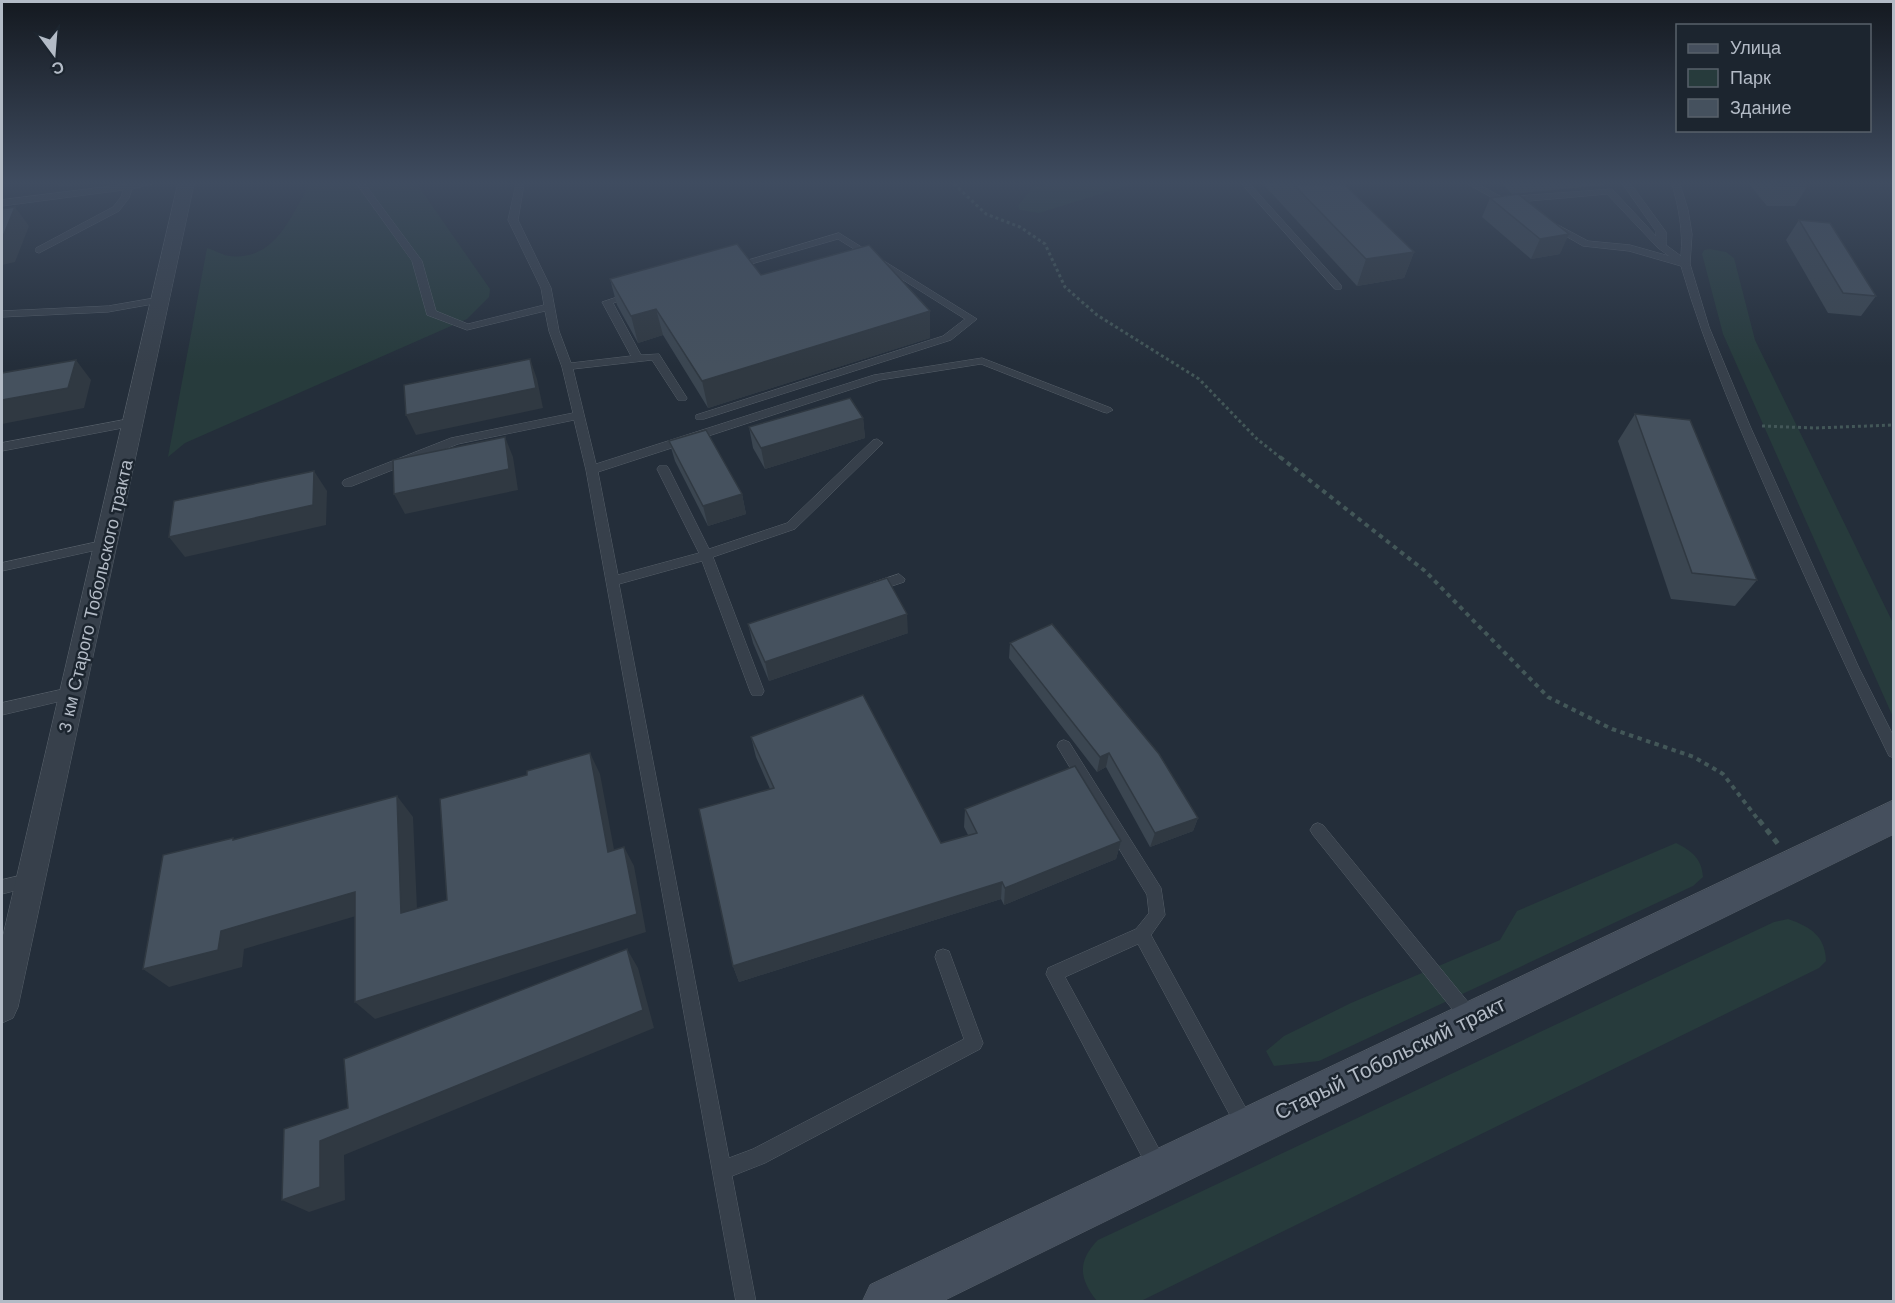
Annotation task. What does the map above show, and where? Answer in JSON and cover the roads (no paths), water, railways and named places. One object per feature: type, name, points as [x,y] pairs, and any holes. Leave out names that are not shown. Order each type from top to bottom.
[{"type":"street","name":"3 км Старого Тобольского тракта","points":[[2,1007],[173,245]]},
{"type":"street","name":"Старый Тобольский тракт","points":[[887,1302],[1893,816]]},
{"type":"lane","points":[[39,250],[49,245]]},
{"type":"lane","points":[[405,245],[417,261],[431,313],[467,327],[549,307]]},
{"type":"lane","points":[[525,245],[546,288],[554,332],[567,367],[592,470],[746,1302]]},
{"type":"lane","points":[[729,267],[808,245]]},
{"type":"lane","points":[[700,417],[947,338],[972,319],[853,245]]},
{"type":"lane","points":[[1300,245],[1338,287]]},
{"type":"lane","points":[[1595,245],[1630,248],[1685,264]]},
{"type":"lane","points":[[1686,245],[1685,264],[1704,327],[1744,426],[1852,668],[1893,752]]},
{"type":"lane","points":[[1661,246],[1685,264]]},
{"type":"lane","points":[[637,357],[607,302],[640,292]]},
{"type":"lane","points":[[2,314],[108,309],[161,300]]},
{"type":"lane","points":[[567,367],[655,356],[682,398]]},
{"type":"lane","points":[[592,470],[878,377],[982,361],[1107,410]]},
{"type":"lane","points":[[348,483],[455,441],[579,415]]},
{"type":"lane","points":[[2,447],[134,422]]},
{"type":"lane","points":[[612,581],[706,555],[772,534],[791,525],[877,443]]},
{"type":"lane","points":[[663,469],[706,555],[741,633],[757,691]]},
{"type":"lane","points":[[2,567],[106,544]]},
{"type":"lane","points":[[866,590],[899,579]]},
{"type":"lane","points":[[2,709],[73,693]]},
{"type":"lane","points":[[1064,746],[1155,893],[1157,915],[1142,934],[1054,974],[1160,1170]]},
{"type":"lane","points":[[1318,830],[1471,1019]]},
{"type":"lane","points":[[2,887],[31,880]]},
{"type":"lane","points":[[1142,934],[1247,1127]]},
{"type":"lane","points":[[722,1170],[758,1156],[974,1043],[943,957]]}]
